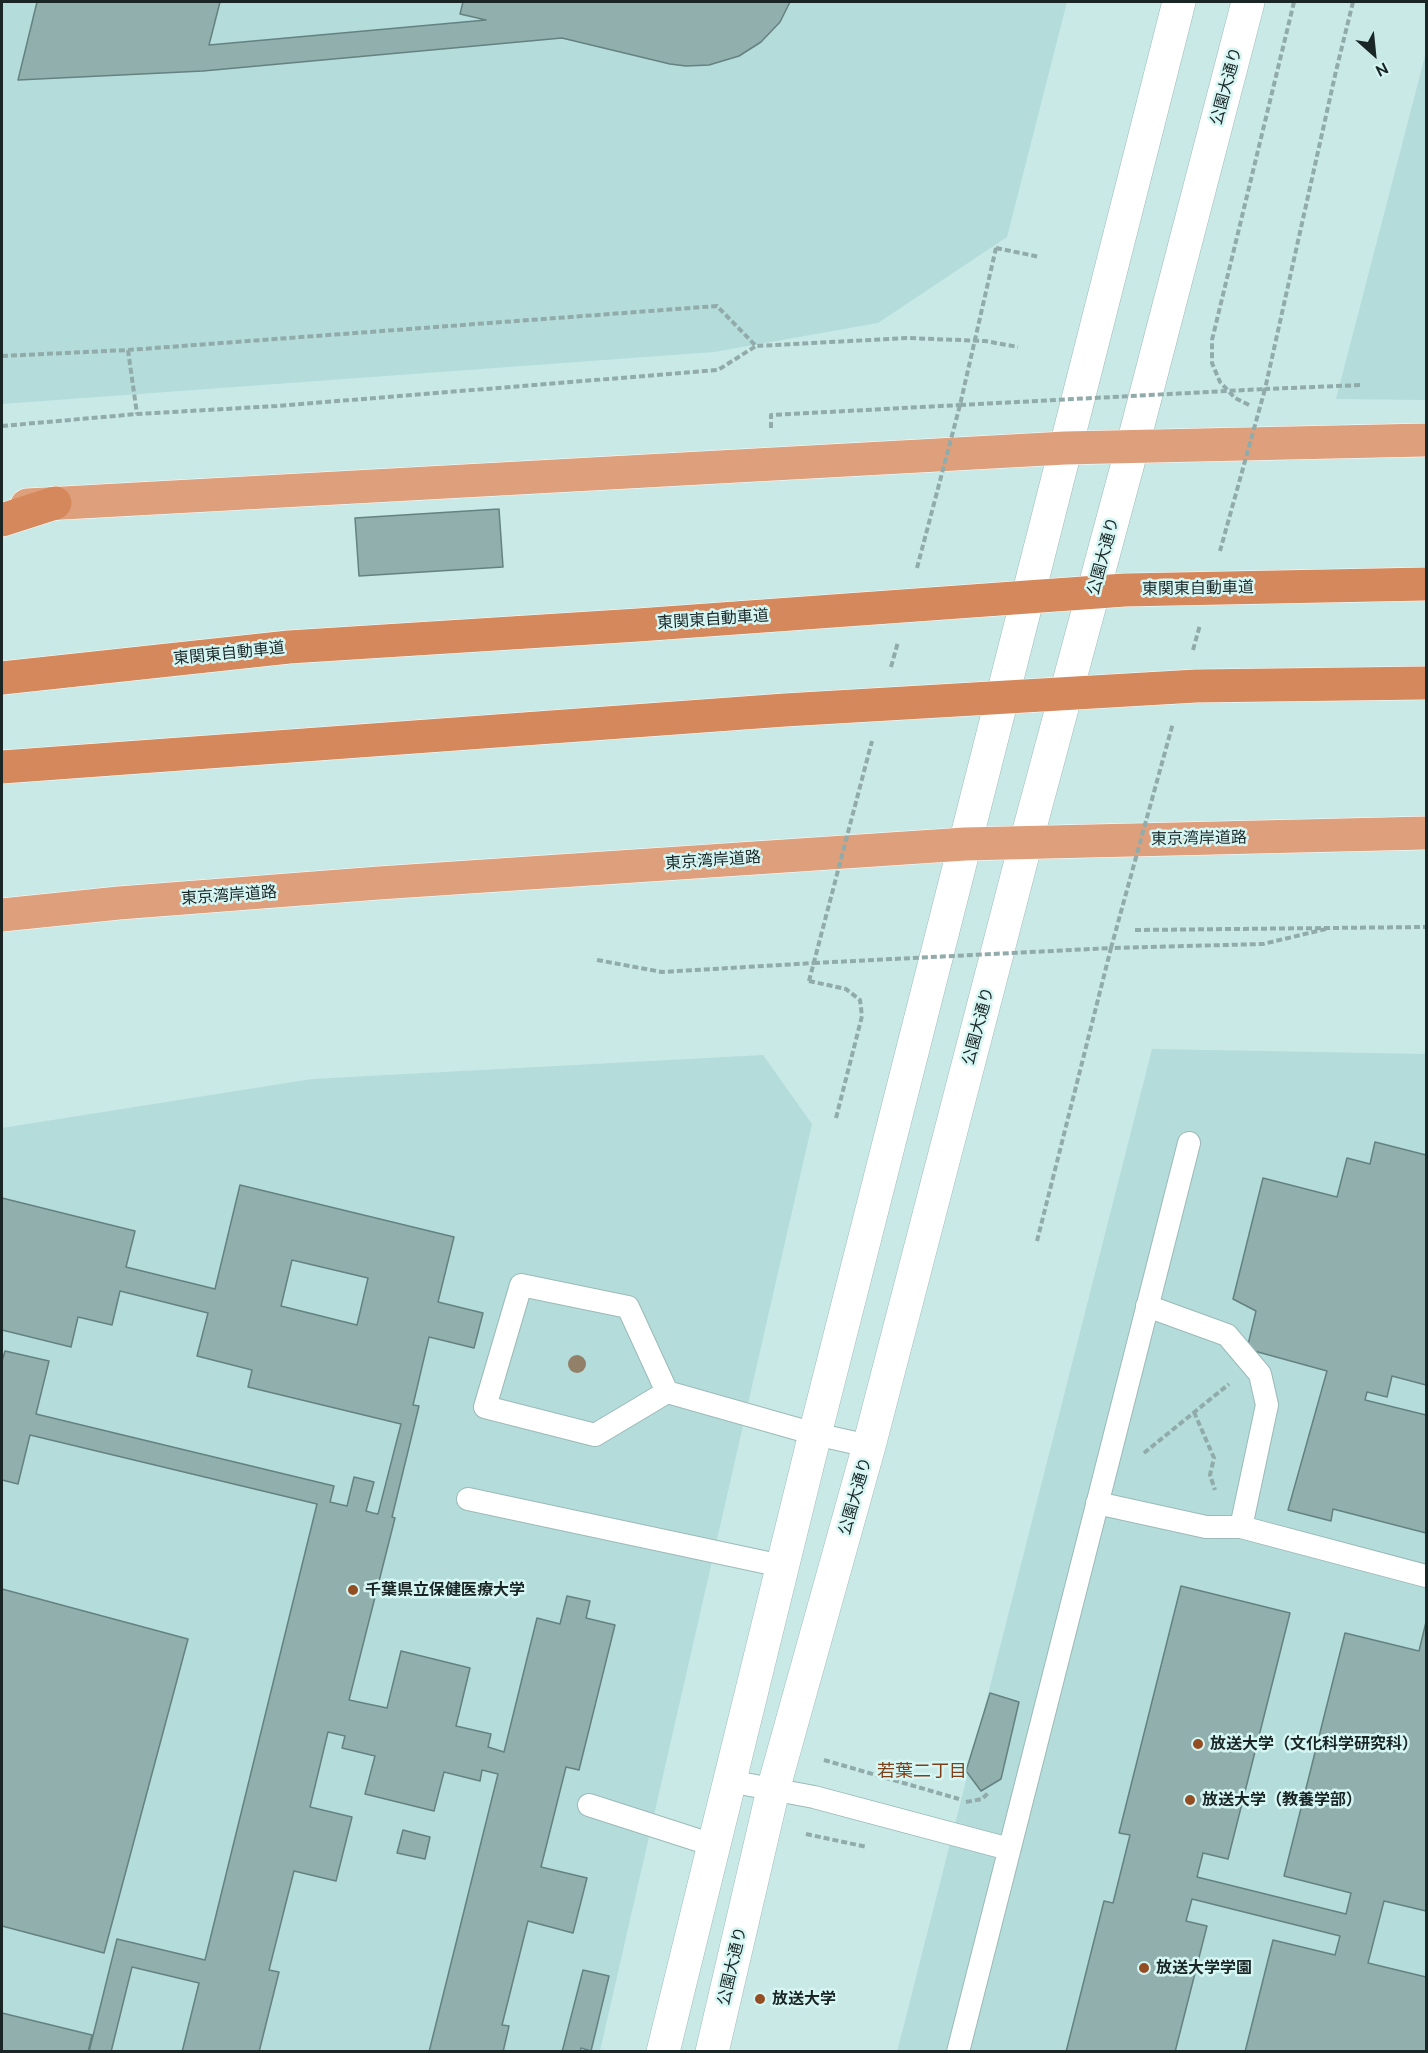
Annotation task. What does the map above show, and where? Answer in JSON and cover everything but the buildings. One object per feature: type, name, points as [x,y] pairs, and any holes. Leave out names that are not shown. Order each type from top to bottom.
[{"type":"highway","points":[[2,507],[1065,448],[1426,440]]},
{"type":"highway","points":[[2,520],[55,503]]},
{"type":"highway","name":"東関東自動車道","points":[[2,678],[289,647],[1125,590],[1426,584]]},
{"type":"highway","points":[[2,767],[785,710],[1196,686],[1426,683]]},
{"type":"highway","name":"東京湾岸道路","points":[[2,915],[119,903],[391,882],[965,844],[1426,833]]},
{"type":"street","points":[[663,2052],[815,1434],[1179,2]]},
{"type":"street","name":"公園大通り","points":[[712,2052],[773,1790],[868,1446],[1248,2]]},
{"type":"lane","points":[[958,2052],[1189,1143]]},
{"type":"lane","points":[[667,1392],[628,1307],[521,1285],[486,1407],[595,1436],[667,1392],[815,1434],[868,1446]]},
{"type":"lane","points":[[1147,1306],[1227,1335],[1260,1374],[1266,1405],[1241,1527]]},
{"type":"lane","points":[[1099,1496],[1206,1527],[1241,1527],[1426,1576]]},
{"type":"lane","points":[[468,1500],[782,1566]]},
{"type":"lane","points":[[729,1781],[814,1797],[1009,1849]]},
{"type":"lane","points":[[589,1805],[713,1845]]},
{"type":"path","points":[[1267,408],[1255,408],[1235,398],[1220,382],[1212,363],[1212,340],[1294,2]]},
{"type":"path","points":[[1265,389],[1353,2]]},
{"type":"path","points":[[960,405],[996,249],[1040,257]]},
{"type":"path","points":[[2,356],[129,350],[717,306],[756,346]]},
{"type":"path","points":[[2,426],[718,370],[756,346],[907,338],[985,341],[1018,346]]},
{"type":"path","points":[[129,350],[137,414]]},
{"type":"path","points":[[771,429],[771,415],[1360,385]]},
{"type":"path","points":[[1135,930],[1426,927]]},
{"type":"path","points":[[597,960],[662,972],[1111,948],[1263,944],[1330,928]]},
{"type":"path","points":[[1037,1241],[1111,948]]},
{"type":"path","points":[[809,981],[846,989],[860,1000],[862,1016],[836,1118]]},
{"type":"path","points":[[1099,1496],[1194,1412],[1253,1365]]},
{"type":"path","points":[[1194,1412],[1214,1458],[1210,1475],[1216,1492]]},
{"type":"path","points":[[824,1760],[968,1802],[982,1799],[989,1792]]},
{"type":"path","points":[[806,1834],[872,1848]]},
{"type":"shaded area","points":[[2,2],[1067,2],[1007,237],[878,323],[714,352],[2,404]]},
{"type":"shaded area","points":[[1426,52],[1426,400],[1336,399]]},
{"type":"shaded area","points":[[1152,1049],[1426,1054],[1426,2051],[897,2052]]},
{"type":"shaded area","name":"千葉県立保健医療大学","points":[[763,1055],[812,1124],[600,2051],[2,2052],[2,1128],[312,1079]]},
{"type":"place","name":"千葉県立保健医療大学","points":[[353,1590]]},
{"type":"place","name":"放送大学（文化科学研究科）","points":[[1198,1744]]},
{"type":"place","name":"放送大学（教養学部）","points":[[1190,1800]]},
{"type":"place","name":"放送大学学園","points":[[1144,1968]]},
{"type":"place","name":"放送大学","points":[[760,1999]]},
{"type":"district","name":"若葉二丁目","points":[[922,1771]]}]
